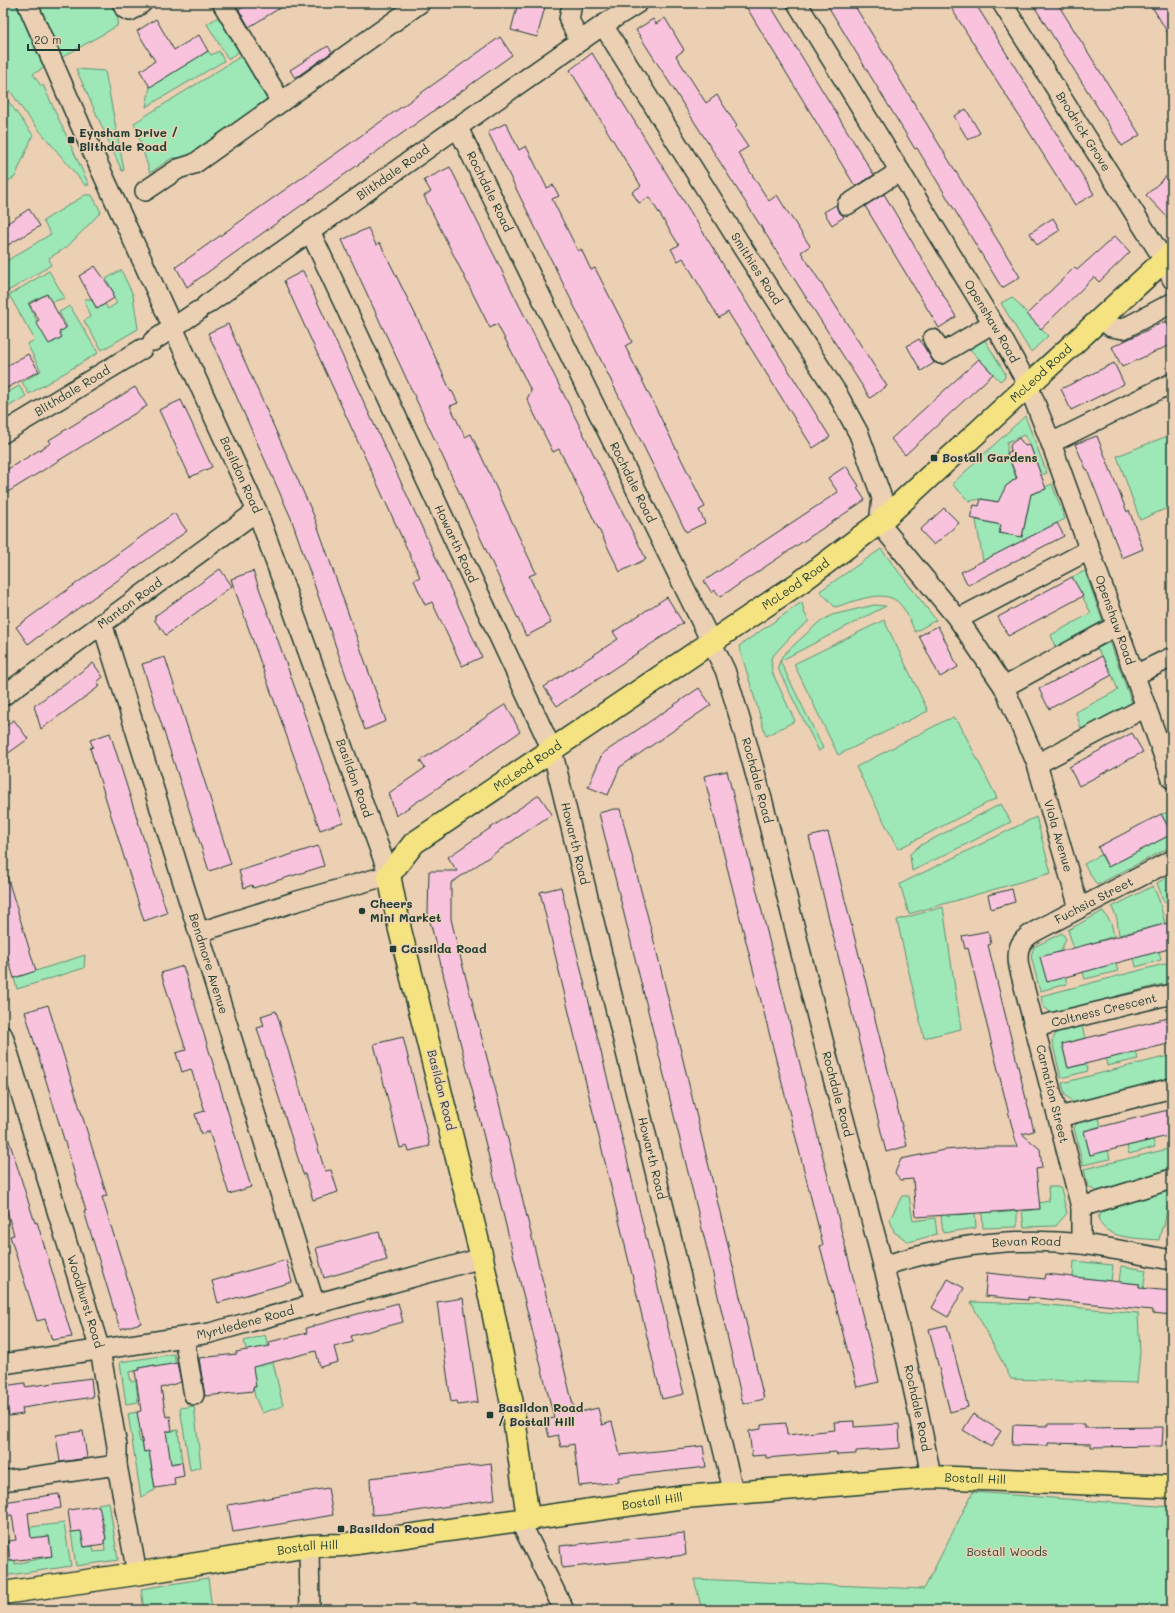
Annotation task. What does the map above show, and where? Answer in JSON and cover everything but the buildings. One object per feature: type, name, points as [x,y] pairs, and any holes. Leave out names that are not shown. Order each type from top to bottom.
[{"type":"main road","name":"McLeod Road","points":[[389,875],[414,843],[802,581],[879,523],[1028,385],[1102,319],[1169,264]]},
{"type":"main road","name":"Basildon Road","points":[[389,875],[402,937],[482,1258],[512,1404],[523,1518]]},
{"type":"main road","name":"Bostall Hill","points":[[3,1593],[137,1574],[308,1546],[342,1545],[523,1518],[684,1497],[931,1477],[1172,1487]]},
{"type":"street","name":"Basildon Road","points":[[27,3],[59,77],[257,511],[389,875]]},
{"type":"street","points":[[122,3],[125,9],[130,10],[142,3]]},
{"type":"street","points":[[222,3],[281,102]]},
{"type":"street","points":[[145,192],[178,169],[194,164],[420,3]]},
{"type":"street","points":[[572,3],[569,20],[580,41]]},
{"type":"street","name":"Openshaw Road","points":[[797,3],[992,323],[1028,385],[1051,443],[1172,779]]},
{"type":"street","name":"Brodrick Grove","points":[[1002,3],[1169,264]]},
{"type":"street","name":"Blithdale Road","points":[[3,433],[173,328],[458,128],[628,6]]},
{"type":"street","name":"Smithies Road","points":[[603,25],[744,250],[837,393],[859,434],[882,498],[879,523]]},
{"type":"street","name":"Rochdale Road","points":[[458,128],[579,376],[726,670],[749,746],[827,1057],[883,1266],[919,1410],[931,1477]]},
{"type":"street","points":[[847,206],[900,171]]},
{"type":"street","name":"Howarth Road","points":[[310,231],[552,750],[734,1494]]},
{"type":"street","points":[[1102,319],[1111,327],[1122,329],[1172,303]]},
{"type":"street","points":[[932,339],[941,354],[992,323]]},
{"type":"street","points":[[1051,443],[1172,383]]},
{"type":"street","name":"Manton Road","points":[[3,696],[257,511]]},
{"type":"street","name":"Viola Avenue","points":[[879,523],[958,619],[1004,687],[1037,764],[1079,908]]},
{"type":"street","points":[[958,619],[1089,550]]},
{"type":"street","name":"Bendmore Avenue","points":[[102,623],[200,932],[315,1305]]},
{"type":"street","points":[[1004,687],[1116,626]]},
{"type":"street","points":[[1135,675],[1172,657]]},
{"type":"street","points":[[1037,764],[1146,707]]},
{"type":"street","name":"Fuchsia Street","points":[[1020,945],[1030,935],[1172,860]]},
{"type":"street","points":[[200,932],[294,902],[389,875]]},
{"type":"street","name":"Carnation Street","points":[[1020,945],[1017,957],[1019,967],[1081,1207],[1081,1244]]},
{"type":"street","name":"Coltness Crescent","points":[[1035,1027],[1172,994]]},
{"type":"street","name":"Woodhurst Road","points":[[3,1036],[100,1350],[137,1574]]},
{"type":"street","points":[[1058,1117],[1172,1088]]},
{"type":"street","points":[[1081,1207],[1172,1179]]},
{"type":"street","name":"Bevan Road","points":[[883,1266],[950,1248],[984,1244],[1040,1242],[1081,1244],[1172,1260]]},
{"type":"street","name":"Myrtledene Road","points":[[3,1364],[210,1333],[482,1258]]},
{"type":"street","points":[[184,1338],[194,1395]]},
{"type":"street","points":[[3,1481],[118,1464]]},
{"type":"street","points":[[523,1518],[564,1610]]},
{"type":"street","points":[[308,1546],[310,1610]]},
{"type":"green space","points":[[3,3],[110,3],[118,17],[117,26],[33,74],[41,86],[43,85],[89,185],[85,185],[25,113],[3,80]]},
{"type":"green space","points":[[220,16],[242,50],[228,59],[207,24]]},
{"type":"green space","points":[[208,51],[211,55],[219,51],[224,61],[146,107],[150,87]]},
{"type":"green space","points":[[243,55],[269,98],[268,103],[190,158],[172,158],[150,173],[134,123]]},
{"type":"green space","points":[[76,69],[105,71],[124,170],[122,171]]},
{"type":"green space","points":[[3,94],[33,135],[15,177],[3,184]]},
{"type":"green space","points":[[85,195],[92,195],[101,212],[67,247],[49,258],[51,265],[3,294],[3,263],[51,234],[43,221]]},
{"type":"green space","points":[[121,270],[133,295],[138,329],[102,350],[84,321],[90,317],[84,299],[91,299],[97,309],[105,304],[108,309],[117,303],[112,295],[114,293],[106,279]]},
{"type":"green space","points":[[49,271],[65,298],[51,302],[47,294],[28,303],[44,335],[47,333],[52,343],[62,337],[59,332],[67,327],[59,312],[70,306],[98,353],[29,394],[22,382],[41,371],[27,344],[35,340],[9,295]]},
{"type":"green space","points":[[1012,297],[1048,336],[1032,351],[1030,351],[1001,303]]},
{"type":"green space","points":[[981,334],[1005,373],[1005,377],[1000,381],[965,344]]},
{"type":"green space","points":[[19,386],[26,396],[3,410],[3,395]]},
{"type":"green space","points":[[1025,416],[1047,473],[1041,475],[1030,445],[1024,435],[1007,442],[1007,453],[1016,478],[1006,486],[1002,495],[1006,503],[981,499],[969,501],[952,484]]},
{"type":"green space","points":[[1172,434],[1172,506],[1140,520],[1117,456]]},
{"type":"green space","points":[[1052,484],[1065,519],[983,561],[976,520],[1001,525],[1022,537],[1029,505],[1024,497],[1046,489],[1045,487]]},
{"type":"green space","points":[[881,549],[936,620],[915,632],[905,610],[894,599],[878,596],[869,597],[835,607],[820,591]]},
{"type":"green space","points":[[1085,571],[1104,625],[1056,650],[1051,635],[1091,613],[1072,577]]},
{"type":"green space","points":[[802,602],[804,612],[809,621],[791,636],[771,658],[772,672],[795,721],[766,736],[739,646]]},
{"type":"green space","points":[[874,605],[886,606],[780,661],[782,656],[818,623],[832,615]]},
{"type":"green space","points":[[884,620],[928,711],[838,755],[794,664]]},
{"type":"green space","points":[[1110,642],[1133,706],[1082,732],[1076,712],[1118,690],[1112,675],[1097,648]]},
{"type":"green space","points":[[780,661],[823,748],[819,751],[781,675],[778,667]]},
{"type":"green space","points":[[954,718],[959,723],[997,798],[898,849],[856,767],[946,720]]},
{"type":"green space","points":[[1001,804],[1011,822],[912,871],[910,854],[919,846]]},
{"type":"green space","points":[[1172,812],[1172,834],[1161,814]]},
{"type":"green space","points":[[1036,817],[1051,873],[909,914],[900,884]]},
{"type":"green space","points":[[1172,834],[1172,846],[1097,885],[1084,864],[1101,855],[1108,867]]},
{"type":"green space","points":[[1172,875],[1172,900],[1164,902],[1157,883]]},
{"type":"green space","points":[[1153,886],[1159,900],[1165,924],[1119,935],[1117,919],[1112,907]]},
{"type":"green space","points":[[943,907],[961,1029],[924,1038],[897,920]]},
{"type":"green space","points":[[1103,911],[1111,923],[1114,936],[1074,949],[1068,930]]},
{"type":"green space","points":[[1062,933],[1066,939],[1060,952],[1067,984],[1040,991],[1031,956],[1034,947]]},
{"type":"green space","points":[[1159,951],[1161,960],[1136,967],[1134,957]]},
{"type":"green space","points":[[85,955],[84,968],[17,989],[14,978]]},
{"type":"green space","points":[[1115,962],[1118,971],[1085,979],[1083,972]]},
{"type":"green space","points":[[1172,962],[1172,988],[1168,989],[1163,984],[1116,996],[1110,1003],[1056,1017],[1043,1006],[1041,996]]},
{"type":"green space","points":[[1082,1026],[1085,1038],[1062,1044],[1068,1068],[1086,1064],[1088,1071],[1061,1078],[1052,1041],[1057,1031]]},
{"type":"green space","points":[[1136,1051],[1138,1059],[1107,1066],[1106,1059]]},
{"type":"green space","points":[[1172,1055],[1172,1082],[1076,1105],[1065,1095],[1062,1083]]},
{"type":"green space","points":[[1098,1115],[1101,1126],[1084,1131],[1090,1155],[1108,1150],[1110,1159],[1083,1165],[1074,1128],[1079,1120]]},
{"type":"green space","points":[[1153,1140],[1155,1147],[1129,1154],[1127,1146]]},
{"type":"green space","points":[[1172,1148],[1172,1167],[1163,1170],[1156,1178],[1100,1194],[1088,1186],[1084,1169]]},
{"type":"green space","points":[[1048,1187],[1058,1187],[1061,1189],[1067,1213],[1056,1226],[1024,1227],[1022,1211],[1040,1209],[1039,1203],[1049,1201]]},
{"type":"green space","points":[[1172,1189],[1172,1205],[1168,1204],[1164,1227],[1162,1227],[1159,1240],[1132,1238],[1114,1234],[1101,1225],[1098,1217],[1103,1210]]},
{"type":"green space","points":[[902,1196],[909,1196],[913,1221],[935,1218],[937,1234],[909,1242],[894,1232],[890,1219]]},
{"type":"green space","points":[[998,1211],[998,1213],[1017,1211],[1017,1227],[983,1228],[982,1213]]},
{"type":"green space","points":[[957,1213],[958,1215],[975,1213],[976,1228],[943,1233],[941,1215]]},
{"type":"green space","points":[[1074,1261],[1113,1265],[1111,1281],[1073,1277]]},
{"type":"green space","points":[[1121,1266],[1146,1270],[1143,1290],[1139,1289],[1139,1284],[1119,1282]]},
{"type":"green space","points":[[971,1302],[1038,1304],[1138,1313],[1140,1353],[1137,1383],[1011,1379]]},
{"type":"green space","points":[[265,1335],[283,1406],[262,1413],[255,1397],[253,1387],[255,1387],[244,1341]]},
{"type":"green space","points":[[174,1354],[177,1372],[156,1370],[155,1365],[139,1368],[140,1370],[129,1372],[131,1382],[136,1381],[138,1402],[126,1404],[120,1362]]},
{"type":"green space","points":[[194,1406],[201,1467],[190,1470],[180,1408]]},
{"type":"green space","points":[[137,1412],[141,1432],[138,1433],[140,1442],[142,1442],[144,1452],[149,1451],[155,1490],[141,1497],[128,1414]]},
{"type":"green space","points":[[178,1430],[182,1462],[168,1464],[169,1455],[167,1447],[158,1433]]},
{"type":"green space","name":"Bostall Woods","points":[[973,1492],[1172,1507],[1172,1610],[702,1610],[694,1579],[924,1589]]},
{"type":"green space","points":[[109,1502],[118,1560],[76,1566],[71,1532],[84,1530],[82,1536],[84,1547],[93,1546],[94,1552],[105,1551],[104,1540],[106,1539],[104,1524],[101,1524],[98,1504]]},
{"type":"green space","points":[[64,1523],[71,1566],[3,1576],[3,1540],[8,1541],[9,1551],[4,1551],[5,1562],[15,1561],[15,1564],[52,1556],[31,1541],[30,1527]]},
{"type":"green space","points":[[208,1578],[212,1610],[144,1610],[141,1589]]},
{"type":"place","name":"Eynsham Drive / Blithdale Road","points":[[71,140]]},
{"type":"place","name":"Bostall Gardens","points":[[934,458]]},
{"type":"place","name":"Cheers Mini Market","points":[[362,911]]},
{"type":"place","name":"Cassilda Road","points":[[393,949]]},
{"type":"place","name":"Basildon Road / Bostall Hill","points":[[490,1415]]},
{"type":"place","name":"Basildon Road","points":[[341,1529]]}]
